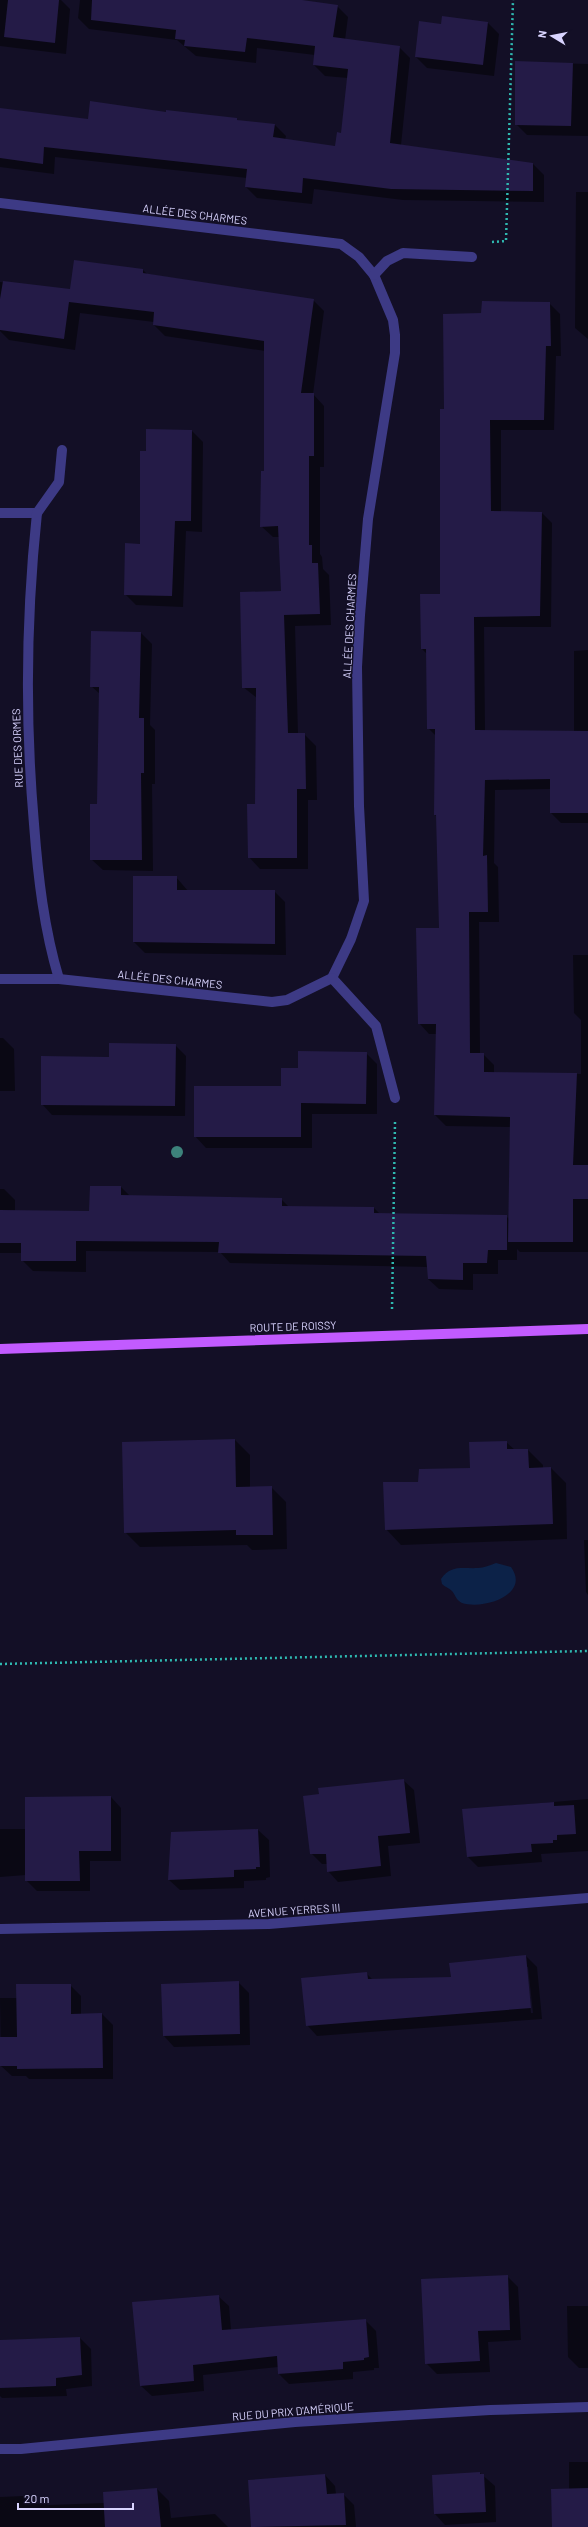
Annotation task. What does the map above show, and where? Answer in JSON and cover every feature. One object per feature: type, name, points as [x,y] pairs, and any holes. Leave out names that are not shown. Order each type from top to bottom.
[{"type":"main road","name":"ROUTE DE ROISSY","points":[[0,1350],[588,1329]]},
{"type":"street","name":"ALLÉE DES CHARMES","points":[[0,203],[341,244],[359,257],[374,275],[393,320],[395,353],[368,519],[357,667],[359,806],[364,901],[352,939],[332,978],[287,1000],[272,1002],[59,979],[0,979]]},
{"type":"street","points":[[374,275],[387,261],[403,253],[472,258]]},
{"type":"street","name":"RUE DES ORMES","points":[[59,979],[48,943],[41,888],[28,744],[28,660],[32,562],[37,513],[59,482],[62,450]]},
{"type":"street","points":[[0,513],[37,513]]},
{"type":"street","points":[[332,978],[376,1026],[395,1098]]},
{"type":"street","name":"AVENUE YERRES III","points":[[0,1929],[269,1924],[588,1898]]},
{"type":"street","name":"RUE DU PRIX D'AMÉRIQUE","points":[[0,2449],[21,2449],[295,2422],[490,2410],[588,2408]]},
{"type":"path","points":[[472,258],[476,243],[506,242],[513,0]]},
{"type":"path","points":[[391,1335],[395,1098]]},
{"type":"path","points":[[0,1664],[588,1651]]},
{"type":"water","points":[[496,1563],[511,1567],[515,1577],[515,1585],[510,1593],[492,1602],[471,1605],[462,1603],[457,1599],[452,1591],[442,1584],[441,1579],[445,1574],[453,1569],[480,1568]]},
{"type":"building","points":[[8,0],[59,0],[55,43],[4,37]]},
{"type":"building","points":[[92,0],[302,0],[338,5],[333,37],[400,46],[390,143],[533,163],[533,191],[391,189],[303,178],[302,193],[245,187],[247,169],[44,147],[43,164],[0,158],[0,108],[88,119],[90,101],[166,112],[166,110],[275,124],[273,137],[335,146],[337,132],[341,133],[348,69],[313,65],[315,46],[247,38],[245,52],[184,46],[185,40],[175,39],[176,30],[91,20]]},
{"type":"building","points":[[442,16],[488,22],[483,65],[415,57],[419,21],[441,24]]},
{"type":"building","points":[[515,61],[573,63],[571,126],[515,125]]},
{"type":"building","points":[[74,260],[143,269],[143,273],[314,299],[301,393],[314,393],[314,456],[309,456],[309,545],[312,545],[312,563],[318,563],[320,614],[284,615],[288,733],[305,733],[306,789],[297,789],[297,858],[248,858],[247,804],[255,804],[256,688],[242,688],[240,592],[281,591],[278,526],[260,527],[261,471],[264,471],[264,341],[153,325],[154,312],[69,302],[64,339],[0,330],[0,299],[3,281],[70,289]]},
{"type":"building","points":[[482,301],[550,302],[551,346],[546,346],[544,420],[490,420],[491,511],[542,512],[540,616],[474,617],[475,730],[588,731],[588,813],[550,813],[550,779],[485,780],[483,856],[487,855],[488,912],[469,912],[470,1053],[484,1053],[484,1072],[577,1073],[573,1165],[588,1165],[588,1199],[573,1199],[573,1242],[508,1242],[510,1117],[434,1115],[436,1024],[418,1024],[416,928],[439,928],[436,815],[434,815],[435,729],[427,729],[426,649],[421,649],[420,594],[440,594],[440,409],[444,409],[443,314],[481,313]]},
{"type":"building","points":[[146,429],[192,430],[191,521],[175,521],[172,596],[124,595],[125,543],[140,544],[140,451],[146,451]]},
{"type":"building","points":[[91,631],[141,632],[139,718],[144,718],[144,773],[141,773],[142,860],[90,860],[90,804],[97,804],[99,687],[90,687]]},
{"type":"building","points":[[133,876],[177,876],[177,890],[275,890],[275,944],[133,942]]},
{"type":"building","points":[[109,1043],[176,1044],[175,1106],[41,1105],[41,1056],[109,1057]]},
{"type":"building","points":[[298,1051],[367,1052],[366,1104],[301,1103],[301,1137],[194,1137],[194,1086],[281,1086],[281,1068],[298,1068]]},
{"type":"building","points":[[90,1186],[121,1186],[121,1195],[282,1198],[282,1206],[374,1207],[374,1213],[507,1215],[507,1250],[488,1250],[487,1263],[463,1263],[463,1280],[428,1279],[426,1256],[218,1253],[219,1242],[76,1241],[76,1261],[21,1261],[21,1243],[0,1243],[0,1210],[89,1211]]},
{"type":"building","points":[[235,1439],[236,1487],[272,1486],[273,1535],[236,1535],[236,1530],[124,1533],[122,1442]]},
{"type":"building","points":[[507,1441],[507,1449],[528,1449],[529,1468],[551,1467],[553,1524],[385,1530],[383,1482],[418,1482],[419,1469],[470,1468],[469,1442]]},
{"type":"building","points":[[404,1779],[410,1833],[378,1836],[381,1866],[327,1872],[326,1854],[310,1854],[303,1796],[319,1794],[318,1788]]},
{"type":"building","points":[[111,1796],[111,1851],[79,1851],[80,1881],[25,1881],[25,1797]]},
{"type":"building","points":[[554,1802],[554,1806],[574,1805],[576,1834],[557,1835],[557,1840],[553,1840],[553,1843],[531,1844],[532,1852],[467,1857],[462,1809]]},
{"type":"building","points":[[258,1829],[260,1867],[256,1867],[256,1869],[234,1870],[234,1877],[168,1880],[171,1832]]},
{"type":"building","points":[[526,1955],[531,2008],[306,2026],[301,1978],[367,1972],[368,1979],[451,1977],[449,1963]]},
{"type":"building","points":[[239,1981],[240,2034],[163,2036],[161,1984]]},
{"type":"building","points":[[16,1984],[71,1984],[71,2014],[102,2013],[103,2068],[17,2069],[17,2066],[0,2066],[0,2037],[17,2037]]},
{"type":"building","points":[[508,2275],[510,2330],[478,2331],[480,2361],[425,2364],[421,2279]]},
{"type":"building","points":[[219,2295],[222,2330],[366,2319],[369,2357],[364,2358],[364,2360],[343,2362],[343,2369],[278,2374],[277,2356],[193,2365],[194,2381],[140,2386],[132,2302]]},
{"type":"building","points":[[80,2337],[82,2375],[56,2378],[56,2386],[0,2388],[0,2340]]},
{"type":"building","points":[[480,2472],[480,2474],[484,2474],[486,2512],[434,2514],[432,2475]]},
{"type":"building","points":[[325,2474],[327,2494],[344,2493],[346,2525],[251,2527],[248,2480]]},
{"type":"building","points":[[157,2488],[161,2527],[105,2527],[103,2492]]},
{"type":"building","points":[[588,2488],[588,2527],[552,2527],[551,2489]]}]
